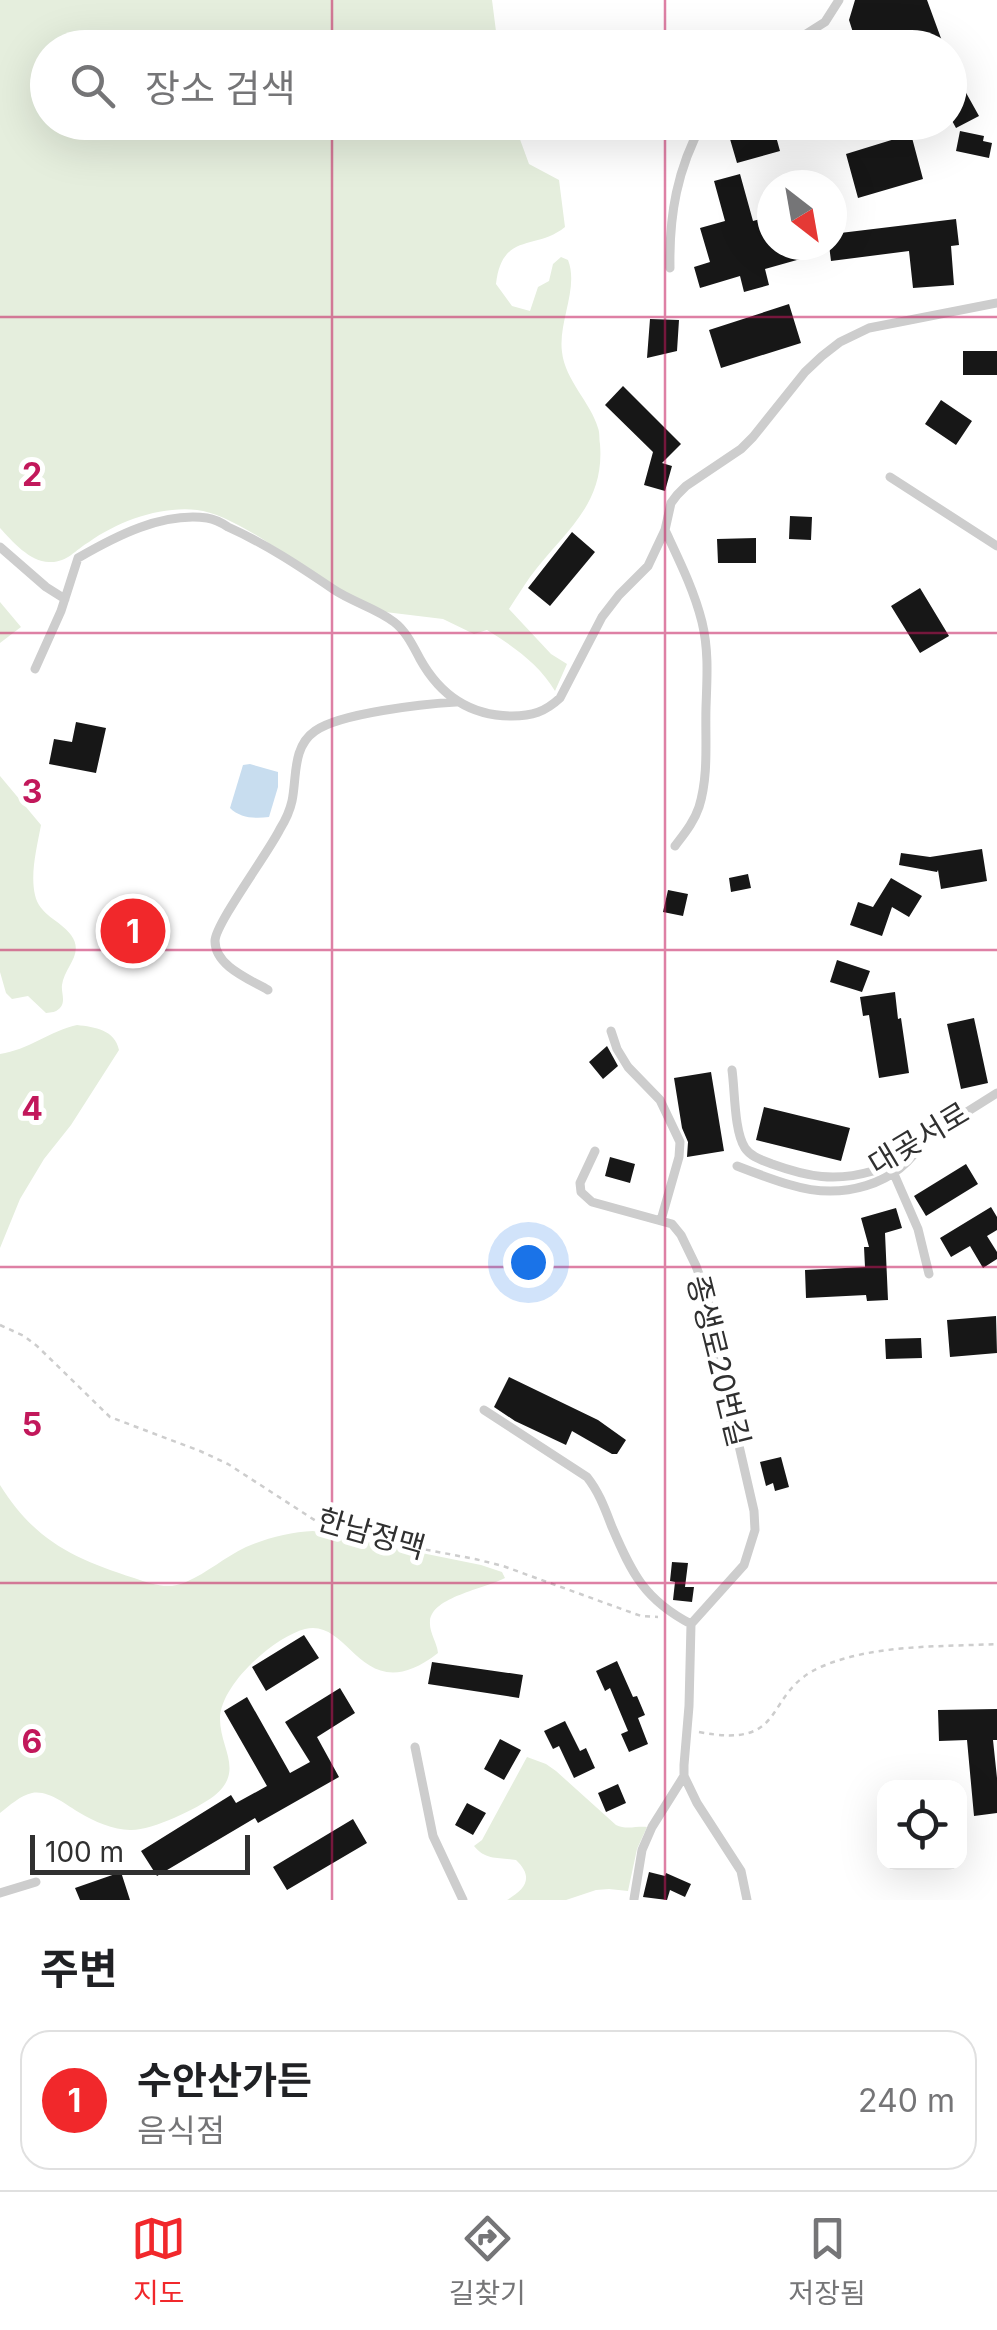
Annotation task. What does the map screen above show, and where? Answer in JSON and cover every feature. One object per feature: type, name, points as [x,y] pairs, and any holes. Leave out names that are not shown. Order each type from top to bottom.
[{"type":"lane","points":[[814,30],[826,22],[839,0]]},
{"type":"lane","points":[[670,268],[674,198],[681,170],[695,140]]},
{"type":"lane","points":[[35,669],[78,558],[112,538],[168,519],[210,518],[258,540],[348,600],[396,623],[429,675],[456,702],[503,716],[537,714],[560,698],[610,606],[648,566],[677,496],[753,438],[804,372],[840,342],[869,328],[997,303]]},
{"type":"lane","points":[[890,477],[997,546]]},
{"type":"lane","points":[[664,530],[686,574],[708,649],[703,789],[698,810],[675,846]]},
{"type":"lane","points":[[0,547],[46,587],[65,598]]},
{"type":"lane","points":[[268,990],[231,968],[218,956],[214,942],[216,930],[280,829],[291,804],[299,751],[305,739],[319,728],[362,715],[456,702]]},
{"type":"lane","points":[[595,1151],[580,1182],[581,1192],[592,1202],[661,1220],[680,1142],[660,1100],[628,1067],[611,1032]]},
{"type":"lane","name":"대곶서로","points":[[732,1070],[740,1137],[747,1152],[786,1169],[826,1178],[873,1171],[997,1093]]},
{"type":"lane","points":[[737,1166],[792,1186],[820,1191],[852,1189],[894,1174],[914,1157],[925,1137]]},
{"type":"lane","points":[[894,1174],[918,1229],[929,1274]]},
{"type":"lane","name":"종생로20번길","points":[[661,1220],[672,1224],[681,1234],[708,1299],[723,1401],[737,1438],[754,1511],[755,1530],[744,1565],[692,1624]]},
{"type":"lane","points":[[484,1410],[586,1477],[596,1489],[633,1572],[647,1593],[670,1613],[692,1624],[684,1776],[642,1850],[634,1899]]},
{"type":"lane","points":[[415,1747],[433,1836],[462,1900]]},
{"type":"lane","points":[[684,1776],[742,1871],[747,1900]]},
{"type":"lane","points":[[0,1893],[36,1882]]},
{"type":"path","name":"한남정맥","points":[[0,1325],[37,1346],[110,1416],[228,1464],[316,1521],[380,1541],[503,1566],[642,1616],[670,1613]]},
{"type":"path","points":[[688,1728],[738,1736],[752,1733],[762,1728],[790,1690],[807,1675],[838,1661],[919,1647],[997,1644]]},
{"type":"green space","points":[[0,0],[492,0],[496,30],[30,30],[30,140],[520,140],[529,164],[559,180],[565,227],[513,249],[499,267],[496,284],[512,306],[530,311],[538,287],[549,281],[553,264],[561,257],[568,260],[571,282],[562,352],[568,372],[599,430],[600,466],[589,501],[509,609],[551,654],[567,664],[555,691],[525,656],[487,630],[474,634],[443,619],[377,611],[355,603],[255,535],[214,514],[183,509],[140,517],[55,562],[28,555],[0,528]]},
{"type":"green space","points":[[0,602],[21,627],[0,643]]},
{"type":"green space","points":[[0,776],[41,825],[34,869],[37,902],[75,942],[75,954],[62,985],[63,1003],[53,1012],[46,1013],[28,996],[12,999],[6,993],[0,972]]},
{"type":"green space","points":[[77,1025],[109,1034],[119,1050],[44,1159],[20,1199],[0,1248],[0,1054]]},
{"type":"green space","points":[[0,1485],[27,1520],[57,1545],[93,1563],[160,1585],[186,1582],[262,1541],[313,1531],[481,1565],[502,1572],[505,1578],[440,1606],[430,1621],[438,1653],[412,1668],[392,1672],[375,1668],[321,1629],[292,1634],[264,1652],[239,1678],[222,1706],[220,1719],[229,1759],[228,1778],[214,1796],[185,1813],[150,1827],[124,1830],[97,1822],[45,1794],[32,1793],[0,1813]]},
{"type":"green space","points":[[527,1757],[556,1771],[616,1825],[647,1827],[637,1849],[628,1891],[596,1890],[566,1900],[507,1900],[525,1882],[522,1866],[516,1860],[488,1856],[474,1846],[482,1840]]},
{"type":"water","points":[[243,765],[278,772],[269,817],[248,817],[230,808]]},
{"type":"building","points":[[855,0],[927,0],[938,30],[852,30],[849,20]]},
{"type":"building","points":[[967,94],[979,116],[967,122]]},
{"type":"building","points":[[967,132],[984,136],[983,141],[992,143],[989,158],[956,151],[958,140],[967,140]]},
{"type":"building","points":[[730,140],[777,140],[780,151],[737,163]]},
{"type":"building","points":[[892,140],[913,140],[923,179],[858,198],[846,154]]},
{"type":"building","points":[[740,174],[753,221],[757,220],[757,260],[797,260],[765,269],[769,285],[744,292],[740,276],[700,288],[694,267],[710,262],[700,228],[725,221],[714,181]]},
{"type":"building","points":[[956,219],[959,245],[951,246],[954,285],[913,288],[909,251],[847,259],[847,232]]},
{"type":"building","points":[[789,304],[801,343],[721,368],[709,330]]},
{"type":"building","points":[[650,319],[679,320],[677,351],[647,358]]},
{"type":"building","points":[[963,351],[997,351],[997,375],[963,375]]},
{"type":"building","points":[[623,386],[681,444],[662,463],[672,466],[665,491],[644,485],[653,452],[605,405]]},
{"type":"building","points":[[941,400],[972,421],[956,445],[925,424]]},
{"type":"building","points":[[790,516],[812,517],[811,540],[789,539]]},
{"type":"building","points":[[572,532],[595,552],[550,606],[528,588]]},
{"type":"building","points":[[756,538],[756,563],[718,563],[717,539]]},
{"type":"building","points":[[920,588],[949,636],[920,653],[891,606]]},
{"type":"building","points":[[76,722],[106,728],[96,773],[49,764],[54,739],[72,742]]},
{"type":"building","points":[[982,849],[987,881],[941,889],[938,870],[899,865],[901,853],[930,857]]},
{"type":"building","points":[[748,874],[751,888],[731,892],[729,878]]},
{"type":"building","points":[[891,878],[922,896],[909,917],[892,907],[882,936],[850,925],[858,902],[873,907]]},
{"type":"building","points":[[668,890],[688,894],[683,916],[663,912]]},
{"type":"building","points":[[133,905],[147,910],[141,926],[145,936],[163,943],[156,958],[118,943]]},
{"type":"building","points":[[837,960],[870,971],[862,992],[830,982]]},
{"type":"building","points":[[895,992],[909,1073],[879,1078],[869,1015],[863,1016],[860,997]]},
{"type":"building","points":[[974,1018],[988,1083],[961,1089],[947,1024]]},
{"type":"building","points":[[607,1046],[618,1066],[603,1079],[589,1062]]},
{"type":"building","points":[[711,1072],[724,1151],[687,1157],[688,1142],[674,1078]]},
{"type":"building","points":[[764,1107],[850,1128],[841,1161],[756,1140]]},
{"type":"building","points":[[610,1157],[635,1164],[630,1183],[605,1176]]},
{"type":"building","points":[[966,1164],[978,1184],[926,1216],[914,1196]]},
{"type":"building","points":[[991,1207],[997,1217],[997,1230],[987,1236],[997,1259],[983,1268],[970,1246],[951,1257],[940,1238]]},
{"type":"building","points":[[896,1208],[902,1228],[885,1233],[888,1300],[867,1301],[866,1295],[806,1298],[805,1270],[865,1267],[864,1247],[869,1247],[861,1218]]},
{"type":"building","points":[[996,1316],[997,1353],[950,1357],[947,1320]]},
{"type":"building","points":[[921,1338],[922,1358],[886,1359],[885,1339]]},
{"type":"building","points":[[509,1377],[598,1420],[626,1440],[617,1454],[612,1454],[572,1431],[566,1445],[515,1421],[494,1407]]},
{"type":"building","points":[[781,1457],[789,1487],[775,1491],[773,1483],[766,1486],[760,1462]]},
{"type":"building","points":[[672,1562],[688,1563],[685,1587],[694,1587],[692,1602],[673,1600]]},
{"type":"building","points":[[304,1635],[319,1658],[266,1691],[252,1667]]},
{"type":"building","points":[[617,1661],[645,1715],[638,1718],[648,1744],[629,1752],[621,1734],[628,1731],[610,1688],[605,1691],[596,1671]]},
{"type":"building","points":[[432,1662],[523,1675],[519,1698],[428,1684]]},
{"type":"building","points":[[340,1688],[355,1713],[317,1737],[339,1777],[258,1823],[255,1818],[157,1876],[141,1851],[231,1795],[236,1803],[267,1786],[224,1711],[247,1697],[290,1773],[310,1762],[285,1722]]},
{"type":"building","points":[[997,1709],[997,1740],[993,1740],[997,1813],[974,1816],[967,1740],[939,1741],[938,1710]]},
{"type":"building","points":[[565,1721],[580,1751],[586,1748],[595,1768],[574,1778],[559,1746],[553,1749],[544,1731]]},
{"type":"building","points":[[500,1739],[521,1750],[504,1780],[484,1769]]},
{"type":"building","points":[[618,1784],[626,1803],[606,1812],[598,1793]]},
{"type":"building","points":[[467,1803],[486,1813],[473,1835],[455,1825]]},
{"type":"building","points":[[353,1819],[367,1843],[287,1890],[273,1867]]},
{"type":"building","points":[[121,1872],[130,1900],[80,1900],[75,1888]]},
{"type":"building","points":[[649,1872],[665,1876],[666,1873],[691,1884],[685,1897],[670,1890],[667,1900],[643,1897]]},
{"type":"place","name":"수안산가든","points":[[133,931]]}]
